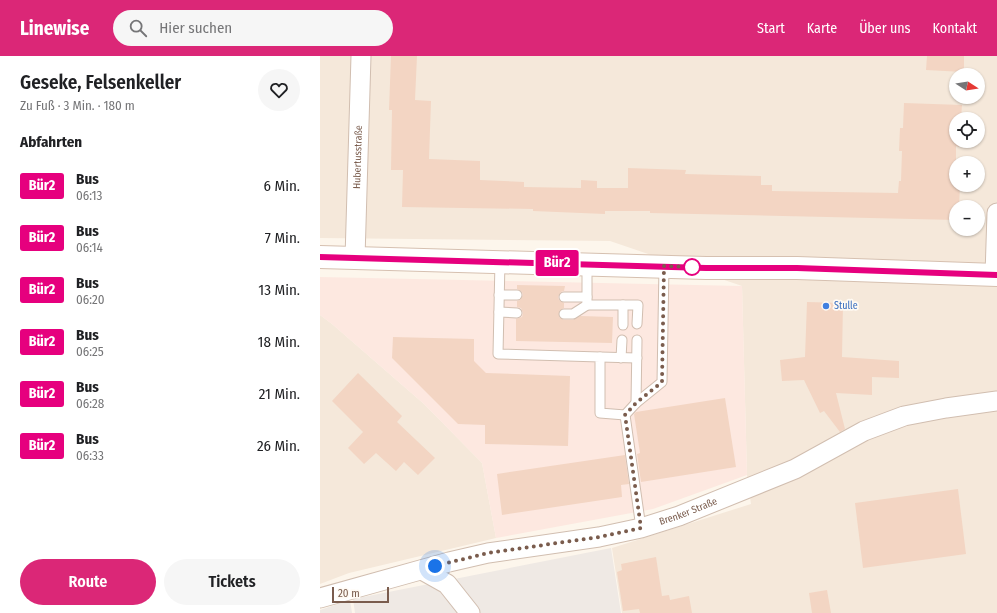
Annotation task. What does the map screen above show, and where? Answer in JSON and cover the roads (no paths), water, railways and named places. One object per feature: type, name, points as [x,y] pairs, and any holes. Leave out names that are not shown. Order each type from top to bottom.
[{"type":"main road","points":[[320,257],[797,268],[996,275]]},
{"type":"street","name":"Hubertusstraße","points":[[355,258],[360,56]]},
{"type":"street","points":[[996,275],[997,213]]},
{"type":"street","name":"Brenker Straße","points":[[320,598],[448,562],[488,553],[599,537],[641,528],[679,516],[795,469],[864,431],[904,416],[946,408],[997,401]]},
{"type":"street","points":[[422,570],[447,584],[470,613]]},
{"type":"lane","points":[[500,261],[498,354],[637,358]]},
{"type":"lane","points":[[564,314],[572,314],[587,301],[587,264]]},
{"type":"lane","points":[[600,357],[600,414],[625,415],[636,403],[662,382],[664,266]]},
{"type":"lane","points":[[500,295],[517,295]]},
{"type":"lane","points":[[564,296],[587,301],[638,305],[637,324]]},
{"type":"lane","points":[[623,305],[623,325]]},
{"type":"lane","points":[[499,312],[516,312]]},
{"type":"lane","points":[[622,340],[622,358]]},
{"type":"lane","points":[[636,403],[637,340]]},
{"type":"lane","points":[[625,415],[641,528]]},
{"type":"place","name":"Stulle","points":[[826,306]]}]
